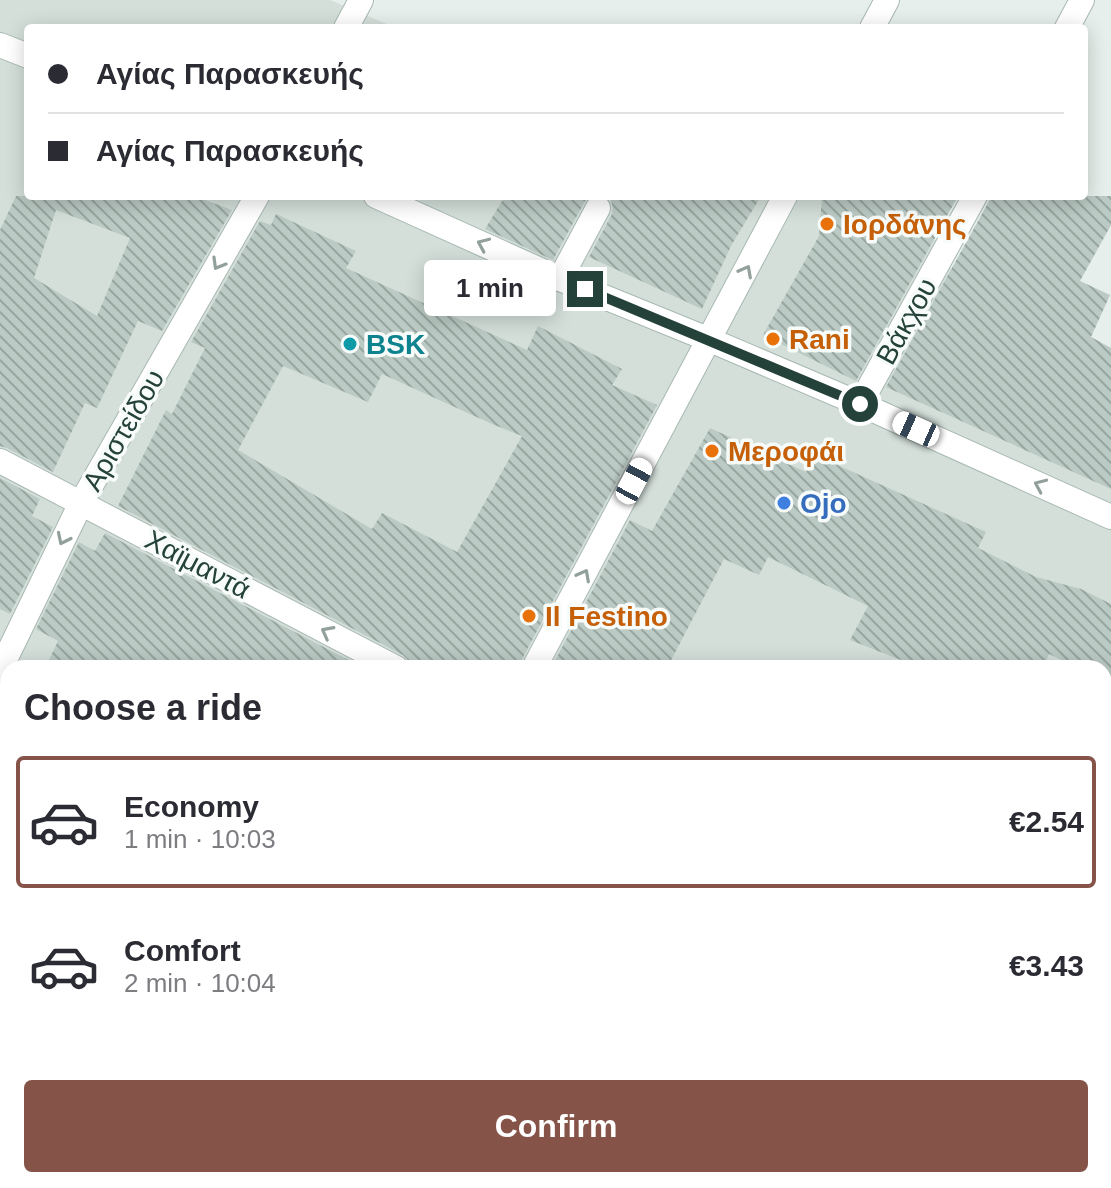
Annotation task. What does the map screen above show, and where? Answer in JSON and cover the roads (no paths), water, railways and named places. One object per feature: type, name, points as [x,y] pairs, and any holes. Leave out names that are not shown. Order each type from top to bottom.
[{"type":"street","points":[[348,24],[361,0]]},
{"type":"street","points":[[874,24],[887,0]]},
{"type":"street","points":[[1069,24],[1082,0]]},
{"type":"street","points":[[0,45],[24,54]]},
{"type":"street","name":"Αριστείδου","points":[[5,660],[81,503],[255,200]]},
{"type":"street","points":[[385,200],[560,279],[860,404],[1111,517]]},
{"type":"street","points":[[538,660],[783,200]]},
{"type":"street","name":"Βάκχου","points":[[860,404],[973,200]]},
{"type":"street","points":[[560,279],[598,208]]},
{"type":"street","name":"Χαϊμαντά","points":[[0,461],[381,660]]},
{"type":"place","name":"Ιορδάνης","points":[[827,224]]},
{"type":"place","name":"Rani","points":[[773,339]]},
{"type":"place","name":"BSK","points":[[350,344]]},
{"type":"place","name":"Μεροφάι","points":[[712,451]]},
{"type":"place","name":"Ojo","points":[[784,503]]},
{"type":"place","name":"Il Festino","points":[[529,616]]}]
